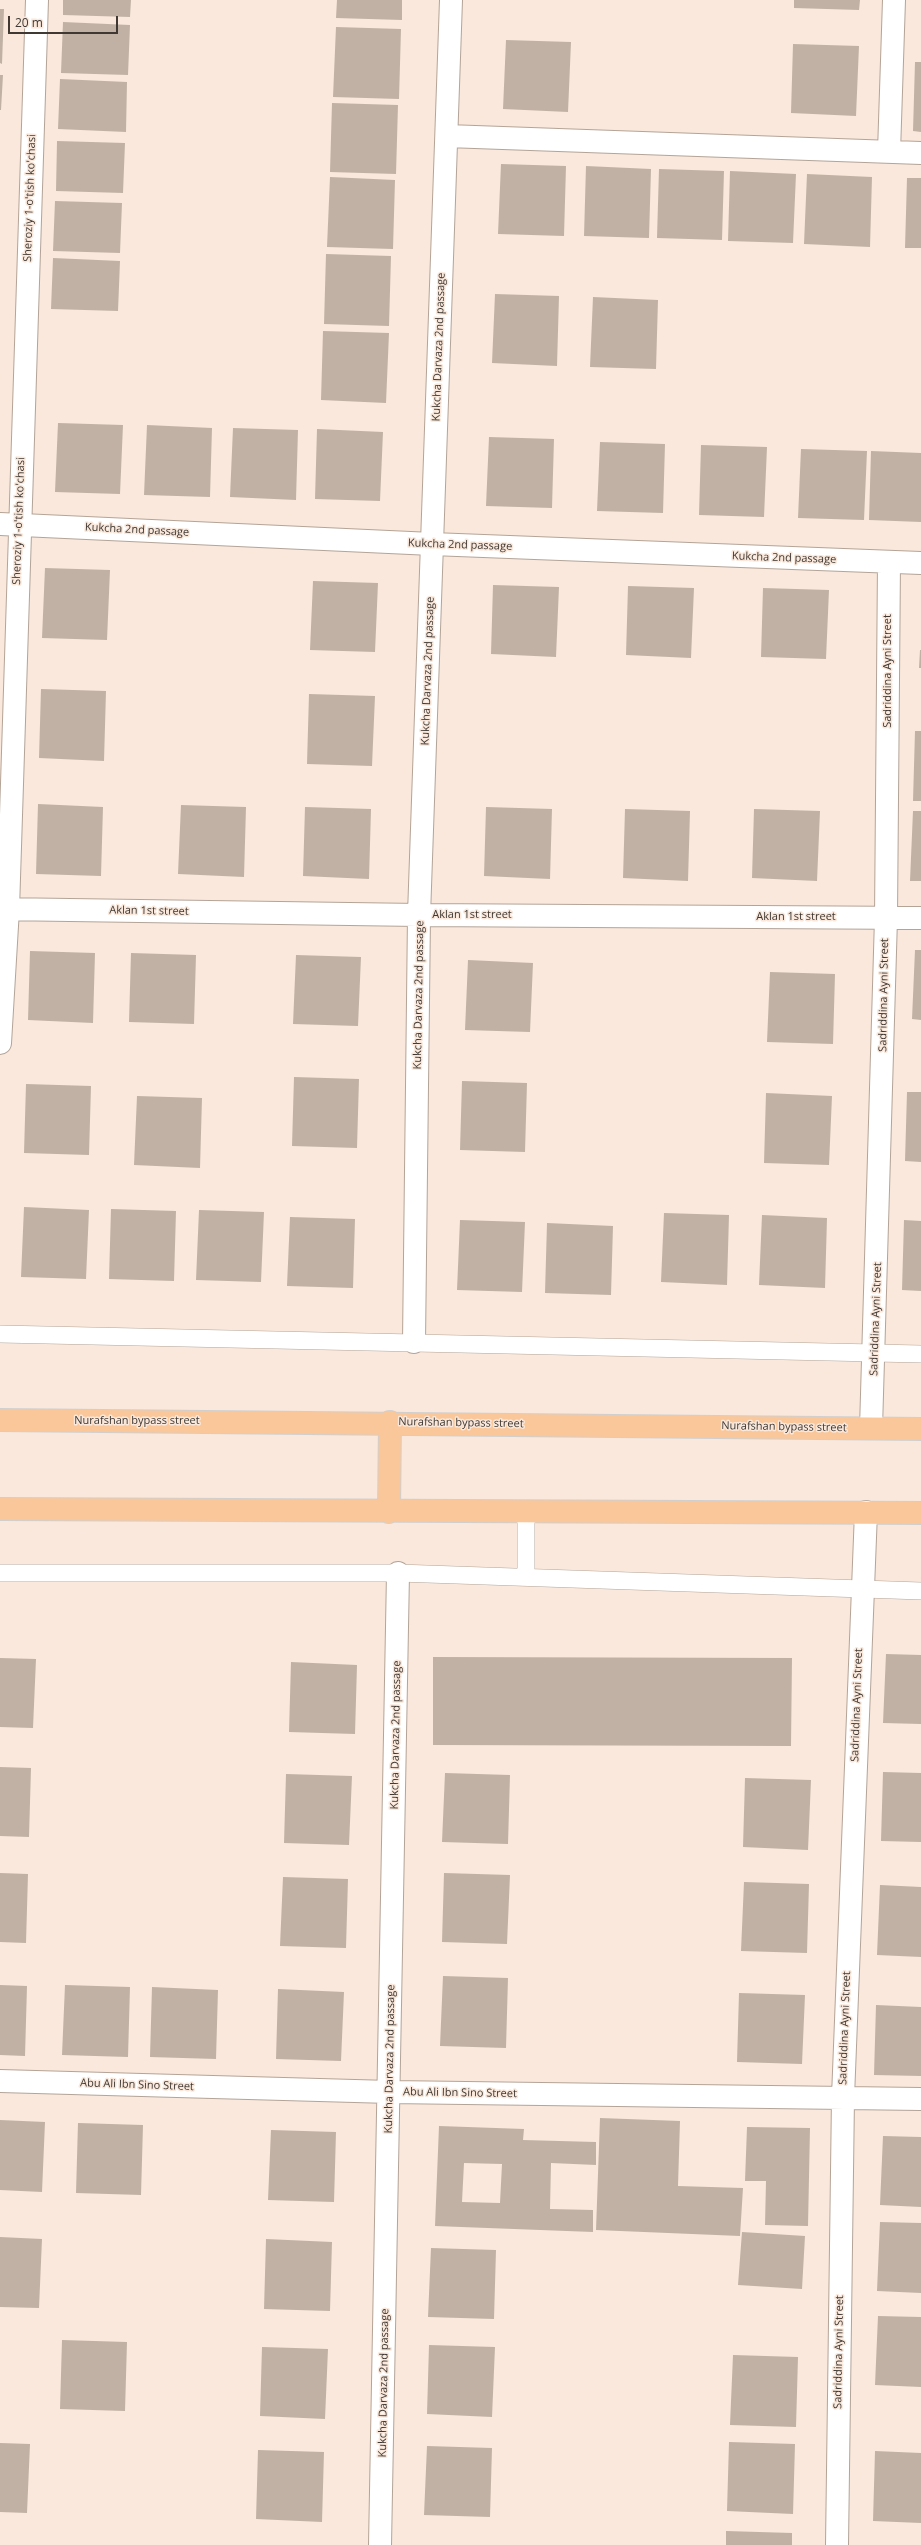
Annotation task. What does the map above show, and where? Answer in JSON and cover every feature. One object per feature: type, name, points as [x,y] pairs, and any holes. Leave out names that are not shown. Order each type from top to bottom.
[{"type":"main road","name":"Nurafshan bypass street","points":[[0,1420],[390,1422],[921,1429]]},
{"type":"main road","points":[[389,1512],[390,1422]]},
{"type":"main road","points":[[0,1509],[389,1512],[526,1510],[921,1513]]},
{"type":"street","name":"Sheroziy 1-o'tish ko'chasi","points":[[0,1043],[4,909],[9,524],[37,0]]},
{"type":"street","name":"Kukcha Darvaza 2nd passage","points":[[414,1342],[419,915],[452,0]]},
{"type":"street","points":[[889,152],[894,0]]},
{"type":"street","points":[[447,136],[921,153]]},
{"type":"street","name":"Kukcha 2nd passage","points":[[9,524],[432,544],[921,563]]},
{"type":"street","name":"Sadriddina Ayni Street","points":[[871,1428],[875,1353],[886,918],[889,562]]},
{"type":"street","name":"Aklan 1st street","points":[[4,909],[419,915],[921,918]]},
{"type":"street","name":"Sadriddina Ayni Street","points":[[837,2545],[843,2097],[866,1512]]},
{"type":"street","name":"Kukcha Darvaza 2nd passage","points":[[380,2545],[390,2092],[398,1573]]},
{"type":"street","name":"Abu Ali Ibn Sino Street","points":[[0,2081],[390,2092],[921,2099]]},
{"type":"lane","points":[[0,1334],[921,1354]]},
{"type":"lane","points":[[526,1510],[526,1577]]},
{"type":"lane","points":[[0,1574],[398,1573],[921,1591]]},
{"type":"building","points":[[63,0],[131,0],[130,17],[63,15]]},
{"type":"building","points":[[337,0],[402,0],[402,20],[336,18]]},
{"type":"building","points":[[794,0],[860,0],[859,10],[794,8]]},
{"type":"building","points":[[0,9],[4,9],[2,64],[0,63]]},
{"type":"building","points":[[63,22],[130,25],[128,75],[61,73]]},
{"type":"building","points":[[336,27],[401,29],[399,99],[333,97]]},
{"type":"building","points":[[506,40],[571,42],[568,112],[503,109]]},
{"type":"building","points":[[793,44],[859,46],[856,116],[791,113]]},
{"type":"building","points":[[915,62],[921,62],[921,132],[913,131]]},
{"type":"building","points":[[0,75],[3,75],[1,110],[0,110]]},
{"type":"building","points":[[60,79],[127,82],[126,132],[58,129]]},
{"type":"building","points":[[332,103],[398,105],[396,174],[330,172]]},
{"type":"building","points":[[57,141],[125,143],[123,193],[56,191]]},
{"type":"building","points":[[501,164],[566,166],[564,236],[498,234]]},
{"type":"building","points":[[586,166],[651,169],[649,238],[584,236]]},
{"type":"building","points":[[659,169],[724,171],[722,240],[657,238]]},
{"type":"building","points":[[730,171],[796,174],[793,243],[728,241]]},
{"type":"building","points":[[807,174],[872,177],[870,247],[804,244]]},
{"type":"building","points":[[330,177],[395,180],[393,249],[327,247]]},
{"type":"building","points":[[907,178],[921,178],[921,248],[905,248]]},
{"type":"building","points":[[55,201],[122,203],[120,253],[53,251]]},
{"type":"building","points":[[326,254],[391,256],[389,326],[324,324]]},
{"type":"building","points":[[53,258],[120,261],[118,311],[51,309]]},
{"type":"building","points":[[495,294],[559,296],[557,366],[492,363]]},
{"type":"building","points":[[593,297],[658,300],[656,369],[590,367]]},
{"type":"building","points":[[323,331],[389,333],[386,403],[321,400]]},
{"type":"building","points":[[58,423],[123,425],[120,494],[55,492]]},
{"type":"building","points":[[147,425],[212,428],[210,497],[144,495]]},
{"type":"building","points":[[233,428],[298,430],[296,500],[230,497]]},
{"type":"building","points":[[317,429],[383,432],[380,501],[315,499]]},
{"type":"building","points":[[489,437],[554,439],[552,508],[486,506]]},
{"type":"building","points":[[600,442],[665,444],[663,513],[597,511]]},
{"type":"building","points":[[701,445],[767,447],[764,517],[699,515]]},
{"type":"building","points":[[801,449],[867,451],[864,520],[798,518]]},
{"type":"building","points":[[871,451],[921,453],[921,522],[869,520]]},
{"type":"building","points":[[45,568],[110,570],[107,640],[42,638]]},
{"type":"building","points":[[313,581],[378,583],[375,652],[310,650]]},
{"type":"building","points":[[493,585],[559,587],[556,657],[491,654]]},
{"type":"building","points":[[628,586],[694,588],[691,658],[626,655]]},
{"type":"building","points":[[763,588],[829,590],[826,659],[761,657]]},
{"type":"building","points":[[920,650],[921,668],[919,668]]},
{"type":"building","points":[[41,689],[106,691],[104,761],[39,758]]},
{"type":"building","points":[[309,694],[375,696],[372,766],[307,764]]},
{"type":"building","points":[[915,731],[921,731],[921,801],[913,801]]},
{"type":"building","points":[[38,804],[103,807],[101,876],[36,874]]},
{"type":"building","points":[[181,805],[246,807],[244,877],[178,874]]},
{"type":"building","points":[[305,807],[371,809],[369,879],[303,876]]},
{"type":"building","points":[[486,807],[552,809],[550,879],[484,876]]},
{"type":"building","points":[[625,809],[690,811],[688,881],[623,878]]},
{"type":"building","points":[[754,809],[820,811],[817,881],[752,878]]},
{"type":"building","points":[[913,811],[921,811],[921,881],[910,881]]},
{"type":"building","points":[[915,950],[921,950],[921,1020],[912,1019]]},
{"type":"building","points":[[30,951],[95,953],[93,1023],[28,1020]]},
{"type":"building","points":[[131,953],[196,955],[194,1024],[129,1022]]},
{"type":"building","points":[[296,955],[361,957],[358,1026],[293,1024]]},
{"type":"building","points":[[468,960],[533,963],[530,1032],[465,1030]]},
{"type":"building","points":[[770,972],[835,974],[833,1044],[767,1042]]},
{"type":"building","points":[[294,1077],[359,1079],[357,1148],[292,1146]]},
{"type":"building","points":[[462,1081],[527,1083],[525,1152],[460,1150]]},
{"type":"building","points":[[26,1084],[91,1086],[89,1155],[24,1153]]},
{"type":"building","points":[[907,1092],[921,1092],[921,1162],[905,1161]]},
{"type":"building","points":[[766,1093],[832,1096],[829,1165],[764,1163]]},
{"type":"building","points":[[137,1096],[202,1098],[200,1168],[134,1165]]},
{"type":"building","points":[[24,1207],[89,1210],[86,1279],[21,1277]]},
{"type":"building","points":[[111,1209],[176,1211],[174,1281],[109,1279]]},
{"type":"building","points":[[199,1210],[264,1212],[261,1282],[196,1280]]},
{"type":"building","points":[[664,1213],[729,1215],[727,1285],[661,1282]]},
{"type":"building","points":[[762,1215],[827,1218],[825,1288],[759,1285]]},
{"type":"building","points":[[290,1217],[355,1219],[353,1288],[287,1286]]},
{"type":"building","points":[[460,1220],[525,1222],[522,1292],[457,1290]]},
{"type":"building","points":[[904,1220],[921,1221],[921,1291],[902,1290]]},
{"type":"building","points":[[547,1223],[613,1226],[611,1295],[545,1293]]},
{"type":"building","points":[[886,1654],[921,1655],[921,1724],[883,1723]]},
{"type":"building","points":[[433,1657],[792,1658],[791,1746],[433,1745]]},
{"type":"building","points":[[0,1658],[36,1659],[33,1728],[0,1727]]},
{"type":"building","points":[[291,1662],[357,1665],[355,1734],[289,1732]]},
{"type":"building","points":[[0,1767],[31,1768],[29,1837],[0,1836]]},
{"type":"building","points":[[883,1772],[921,1773],[921,1842],[881,1841]]},
{"type":"building","points":[[445,1773],[510,1775],[508,1844],[442,1842]]},
{"type":"building","points":[[286,1774],[352,1776],[349,1845],[284,1843]]},
{"type":"building","points":[[745,1778],[811,1780],[808,1850],[743,1847]]},
{"type":"building","points":[[0,1873],[28,1874],[26,1943],[0,1942]]},
{"type":"building","points":[[444,1873],[510,1875],[507,1944],[442,1942]]},
{"type":"building","points":[[283,1877],[348,1879],[346,1948],[280,1946]]},
{"type":"building","points":[[744,1882],[809,1884],[807,1953],[741,1951]]},
{"type":"building","points":[[880,1885],[921,1887],[921,1957],[877,1955]]},
{"type":"building","points":[[443,1976],[508,1978],[506,2048],[440,2046]]},
{"type":"building","points":[[0,1985],[27,1986],[25,2056],[0,2055]]},
{"type":"building","points":[[65,1985],[130,1987],[128,2057],[62,2055]]},
{"type":"building","points":[[152,1987],[218,1990],[216,2059],[150,2057]]},
{"type":"building","points":[[278,1989],[344,1992],[341,2061],[276,2059]]},
{"type":"building","points":[[739,1993],[805,1995],[802,2064],[737,2062]]},
{"type":"building","points":[[876,2005],[921,2007],[921,2076],[874,2075]]},
{"type":"building","points":[[600,2118],[680,2121],[678,2186],[743,2188],[740,2236],[596,2230]]},
{"type":"building","points":[[0,2120],[45,2122],[42,2192],[0,2190]]},
{"type":"building","points":[[78,2123],[143,2125],[141,2195],[76,2193]]},
{"type":"building","points":[[439,2126],[524,2129],[523,2140],[596,2142],[596,2165],[551,2163],[550,2209],[593,2210],[593,2232],[435,2226]],"holes":[[[464,2163],[502,2164],[500,2203],[462,2202]]]},
{"type":"building","points":[[747,2127],[810,2128],[808,2226],[765,2225],[766,2181],[745,2181]]},
{"type":"building","points":[[271,2130],[336,2132],[334,2202],[268,2200]]},
{"type":"building","points":[[883,2136],[921,2137],[921,2207],[880,2205]]},
{"type":"building","points":[[880,2222],[921,2223],[921,2293],[877,2291]]},
{"type":"building","points":[[742,2232],[805,2236],[802,2289],[738,2285]]},
{"type":"building","points":[[0,2237],[42,2239],[39,2308],[0,2307]]},
{"type":"building","points":[[266,2239],[332,2242],[330,2311],[264,2309]]},
{"type":"building","points":[[431,2248],[496,2250],[494,2319],[428,2317]]},
{"type":"building","points":[[878,2316],[921,2317],[921,2387],[875,2385]]},
{"type":"building","points":[[62,2340],[127,2342],[125,2411],[60,2409]]},
{"type":"building","points":[[429,2345],[495,2347],[492,2417],[427,2414]]},
{"type":"building","points":[[262,2347],[328,2349],[325,2419],[260,2416]]},
{"type":"building","points":[[733,2355],[798,2357],[796,2427],[730,2425]]},
{"type":"building","points":[[729,2442],[795,2444],[793,2514],[727,2511]]},
{"type":"building","points":[[0,2443],[30,2444],[27,2513],[0,2512]]},
{"type":"building","points":[[427,2446],[492,2448],[490,2517],[424,2515]]},
{"type":"building","points":[[258,2450],[324,2452],[322,2522],[256,2519]]},
{"type":"building","points":[[875,2451],[921,2453],[921,2523],[873,2521]]},
{"type":"building","points":[[726,2531],[792,2533],[792,2545],[726,2545]]}]
